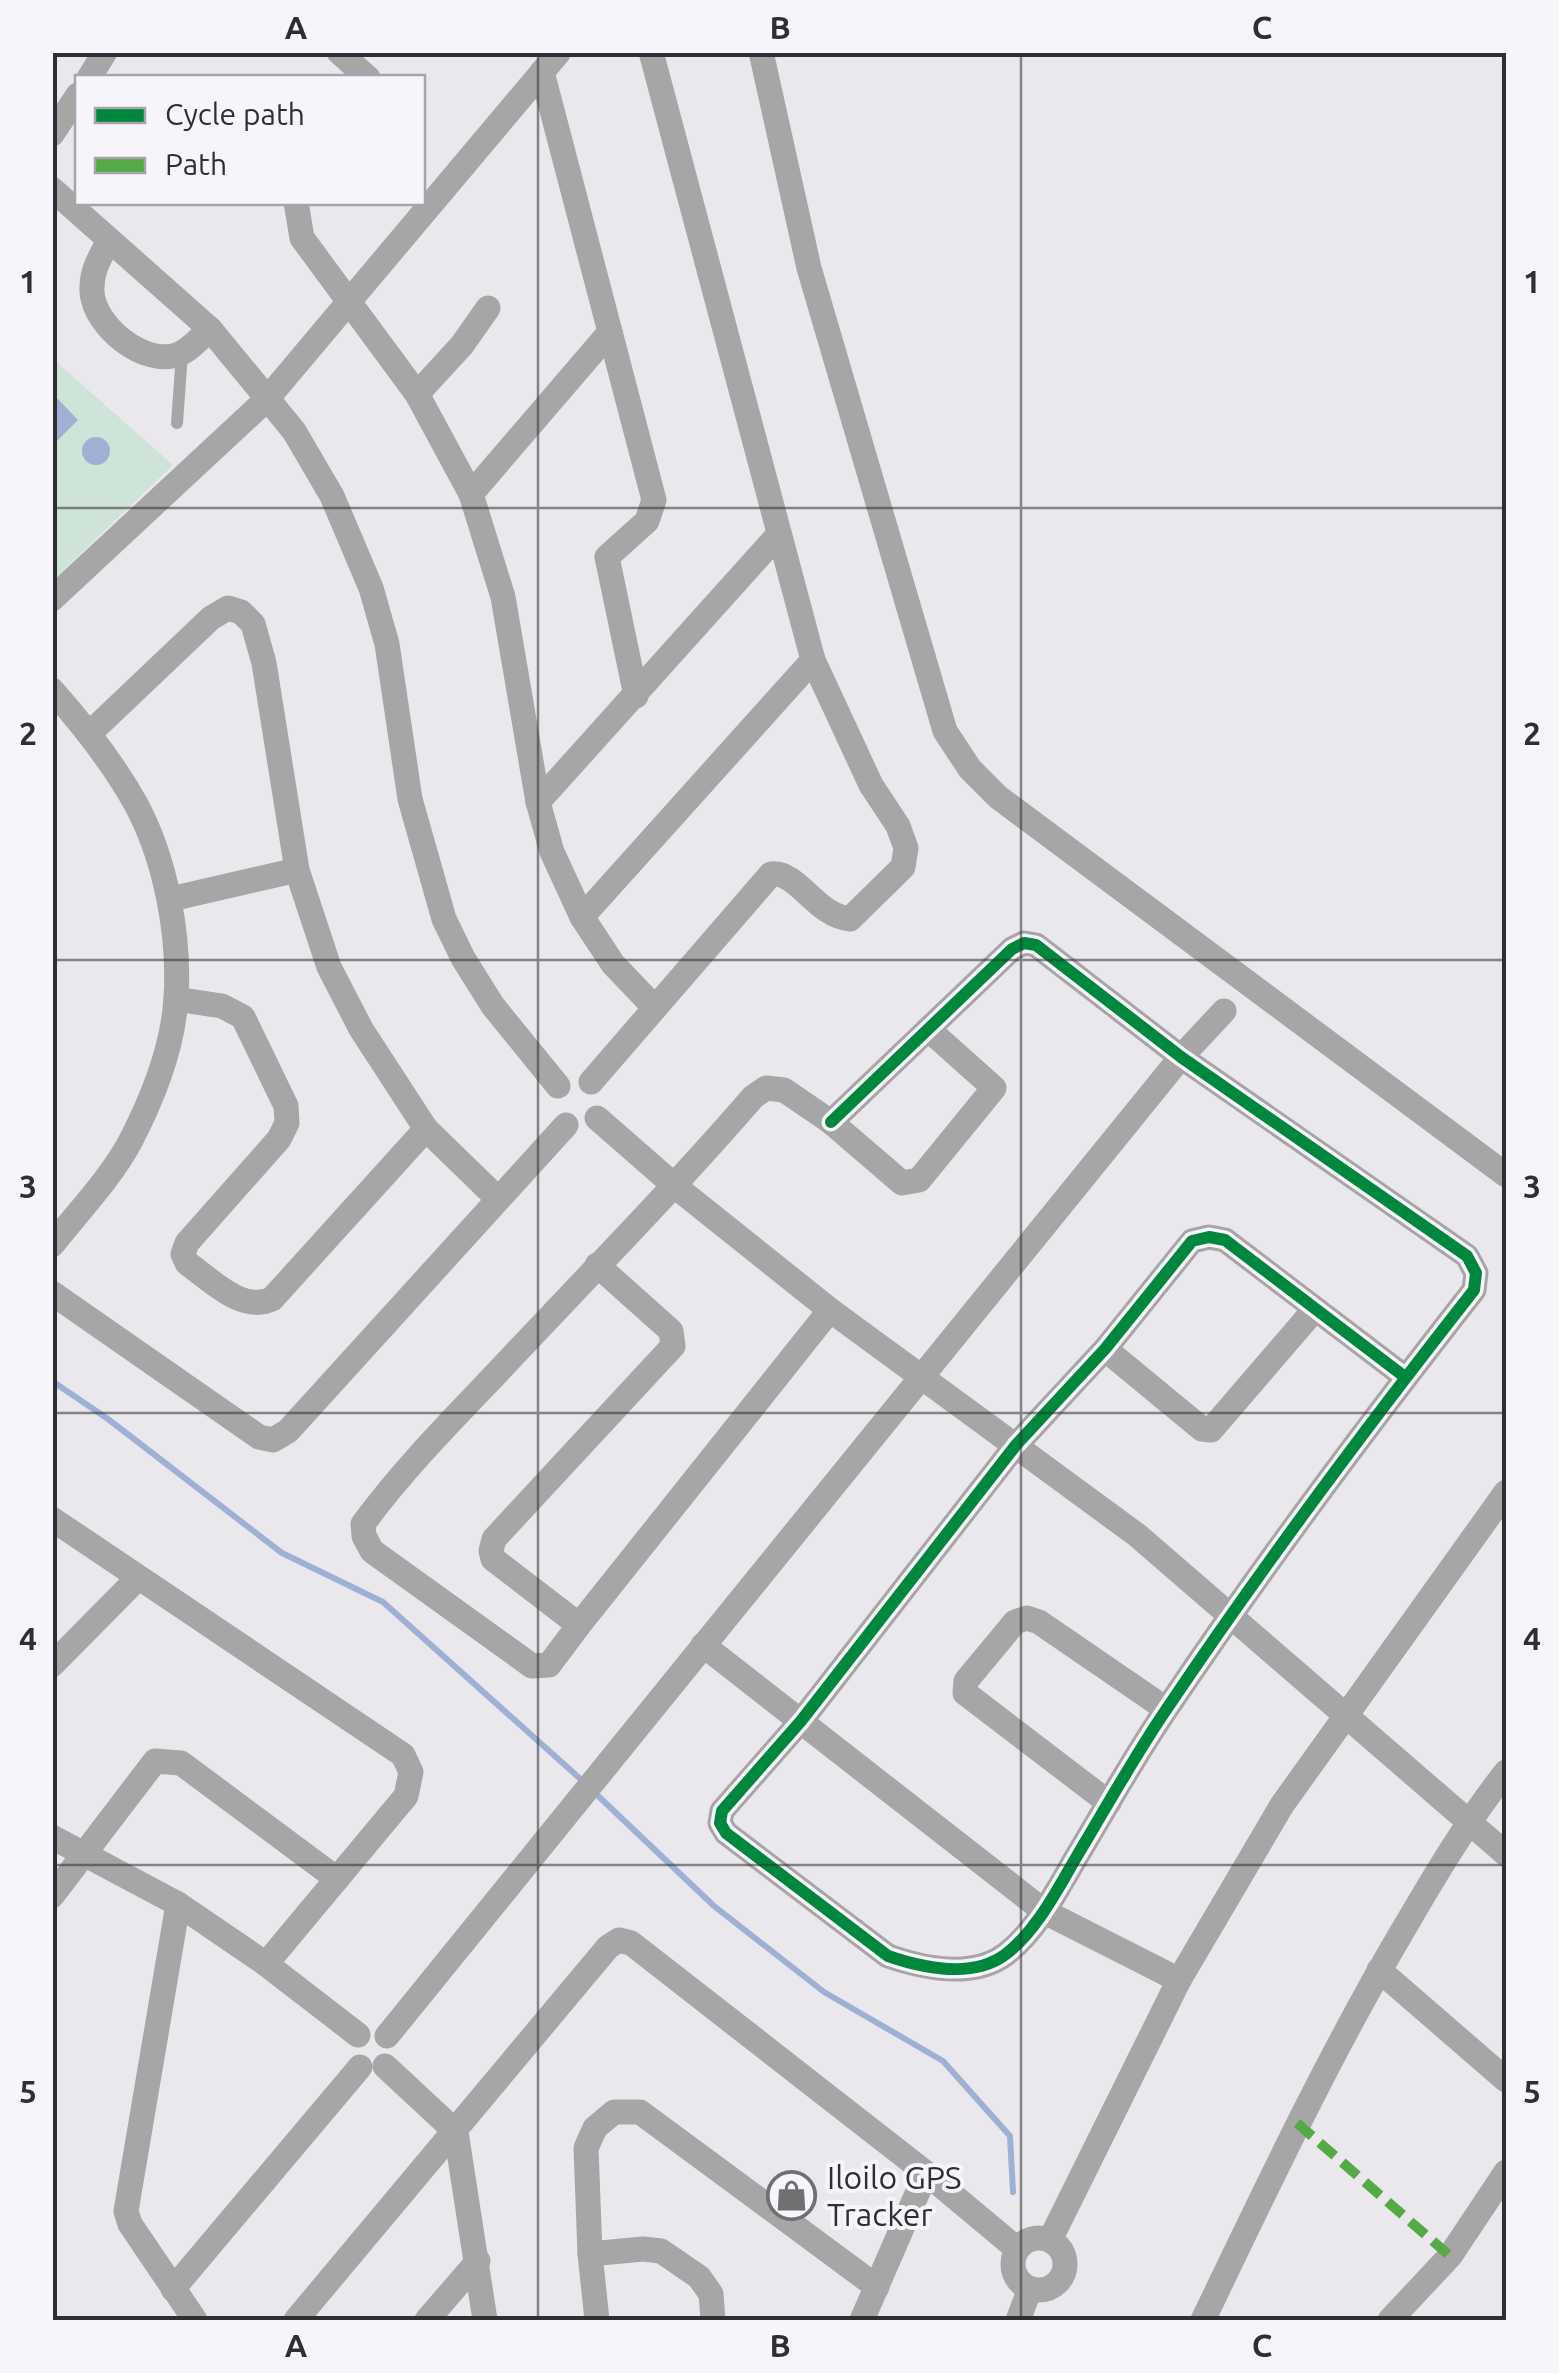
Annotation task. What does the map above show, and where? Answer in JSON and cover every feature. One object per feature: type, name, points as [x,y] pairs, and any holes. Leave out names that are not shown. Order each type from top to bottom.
[{"type":"street","points":[[339,52],[365,75]]},
{"type":"street","points":[[591,1082],[772,874],[784,874],[834,918],[850,919],[902,867],[906,848],[812,660],[651,52]]},
{"type":"street","points":[[761,52],[809,268],[945,731],[970,769],[998,797],[1506,1175]]},
{"type":"street","points":[[550,62],[610,332],[654,500],[648,521],[606,557],[636,696]]},
{"type":"street","points":[[52,599],[267,399],[550,62]]},
{"type":"street","points":[[52,134],[75,100]]},
{"type":"street","points":[[52,190],[210,329],[294,431],[332,496],[371,588],[387,644],[410,798],[444,918],[462,958],[493,1006],[558,1086]]},
{"type":"street","points":[[296,205],[302,238],[417,394],[471,494],[503,597],[538,802],[552,852],[582,916],[613,964],[654,1008]]},
{"type":"street","points":[[109,241],[93,269],[92,296],[97,314],[125,343],[146,353],[168,357],[182,354],[210,329]]},
{"type":"street","points":[[417,394],[462,345],[488,308]]},
{"type":"street","points":[[471,494],[610,332]]},
{"type":"street","points":[[538,802],[779,534]]},
{"type":"street","points":[[90,733],[211,618],[228,608],[241,612],[252,624],[264,663],[298,870],[329,967],[361,1028],[426,1129],[497,1198]]},
{"type":"street","points":[[582,916],[812,660]]},
{"type":"street","points":[[52,690],[90,733],[138,808],[171,900],[176,999],[160,1078],[128,1144],[52,1245]]},
{"type":"street","points":[[171,900],[298,870]]},
{"type":"street","points":[[831,1122],[1012,949],[1024,942],[1036,945],[1181,1057],[1467,1256],[1476,1273],[1474,1290],[1406,1377],[1166,1709],[1044,1912],[1006,1954],[984,1966],[947,1969],[913,1965],[888,1956],[726,1833],[720,1823],[722,1812],[801,1721],[1016,1445],[1105,1349],[1192,1241],[1208,1237],[1225,1240],[1406,1377]]},
{"type":"street","points":[[176,999],[222,1006],[243,1017],[286,1106],[287,1123],[279,1139],[187,1244],[184,1254],[187,1263],[243,1302],[260,1304],[272,1299],[426,1129]]},
{"type":"street","points":[[387,2036],[1181,1057],[1224,1010]]},
{"type":"street","points":[[830,1310],[548,1665],[532,1666],[372,1551],[364,1536],[362,1524],[393,1483],[676,1186],[753,1096],[766,1088],[784,1090],[831,1122],[902,1184],[919,1180],[994,1088],[928,1029]]},
{"type":"street","points":[[574,1078],[591,1082],[600,1094],[602,1107],[597,1118],[583,1127],[566,1124],[556,1115],[552,1101],[558,1086],[574,1078]]},
{"type":"street","points":[[597,1118],[830,1310],[1137,1535],[1506,1854]]},
{"type":"street","points":[[52,1293],[259,1437],[273,1440],[288,1432],[566,1124]]},
{"type":"street","points":[[579,1625],[494,1560],[491,1551],[494,1539],[673,1346],[671,1330],[598,1265]]},
{"type":"street","points":[[1105,1349],[1202,1429],[1211,1430],[1314,1309]]},
{"type":"street","points":[[1050,2240],[1179,1980],[1282,1805],[1506,1492]]},
{"type":"street","points":[[52,1519],[403,1755],[411,1772],[406,1796],[266,1964]]},
{"type":"street","points":[[52,1665],[138,1578]]},
{"type":"street","points":[[1109,1803],[965,1693],[966,1681],[1015,1622],[1027,1618],[1039,1622],[1166,1709]]},
{"type":"street","points":[[703,1646],[1044,1912],[1179,1980]]},
{"type":"street","points":[[52,1896],[155,1762],[169,1760],[181,1764],[337,1879]]},
{"type":"street","points":[[1203,2320],[1297,2123],[1379,1970],[1468,1821],[1506,1772]]},
{"type":"street","points":[[52,1837],[178,1904],[266,1964],[358,2035]]},
{"type":"street","points":[[178,1904],[126,2196],[130,2224],[195,2320]]},
{"type":"street","points":[[296,2320],[608,1947],[619,1940],[630,1943],[1017,2248]]},
{"type":"street","points":[[1379,1970],[1506,2080]]},
{"type":"street","points":[[173,2289],[373,2066],[392,2054],[387,2036],[372,2029],[358,2035],[353,2049],[373,2066],[456,2132],[485,2320]]},
{"type":"street","points":[[597,2320],[586,2148],[595,2128],[614,2112],[640,2112],[877,2287]]},
{"type":"street","points":[[1390,2320],[1450,2256],[1506,2172]]},
{"type":"street","points":[[862,2320],[926,2174]]},
{"type":"street","points":[[1031,2238],[1050,2240],[1065,2259],[1062,2277],[1048,2288],[1023,2285],[1014,2272],[1017,2248],[1031,2238]]},
{"type":"street","points":[[590,2254],[643,2248],[661,2251],[698,2277],[711,2294],[713,2320]]},
{"type":"street","points":[[428,2320],[478,2261]]},
{"type":"street","points":[[1018,2320],[1030,2288]]},
{"type":"lane","points":[[178,423],[182,354]]},
{"type":"green space","points":[[53,359],[173,465],[53,580]]},
{"type":"water","points":[[53,394],[78,420],[56,442],[53,439]]},
{"type":"water","points":[[96,437],[106,441],[110,451],[106,461],[96,465],[86,461],[82,451],[86,441]]},
{"type":"waterway","points":[[52,1381],[108,1419],[282,1553],[383,1602],[586,1784]]},
{"type":"waterway","points":[[595,1793],[714,1906],[824,1992],[943,2061],[1010,2136],[1013,2192]]},
{"type":"marked path","points":[[1297,2123],[1450,2256]]},
{"type":"cycle path","points":[[831,1122],[1012,949],[1024,943],[1036,945],[1181,1057],[1467,1256],[1476,1273],[1474,1290],[1317,1496],[1168,1707],[1054,1896],[1027,1933],[1006,1954],[979,1967],[948,1969],[888,1956],[726,1833],[720,1823],[722,1811],[801,1721],[1016,1445],[1105,1349],[1192,1241],[1209,1237],[1225,1240],[1405,1377]]},
{"type":"place","name":"Iloilo GPS Tracker","points":[[792,2195]]}]
